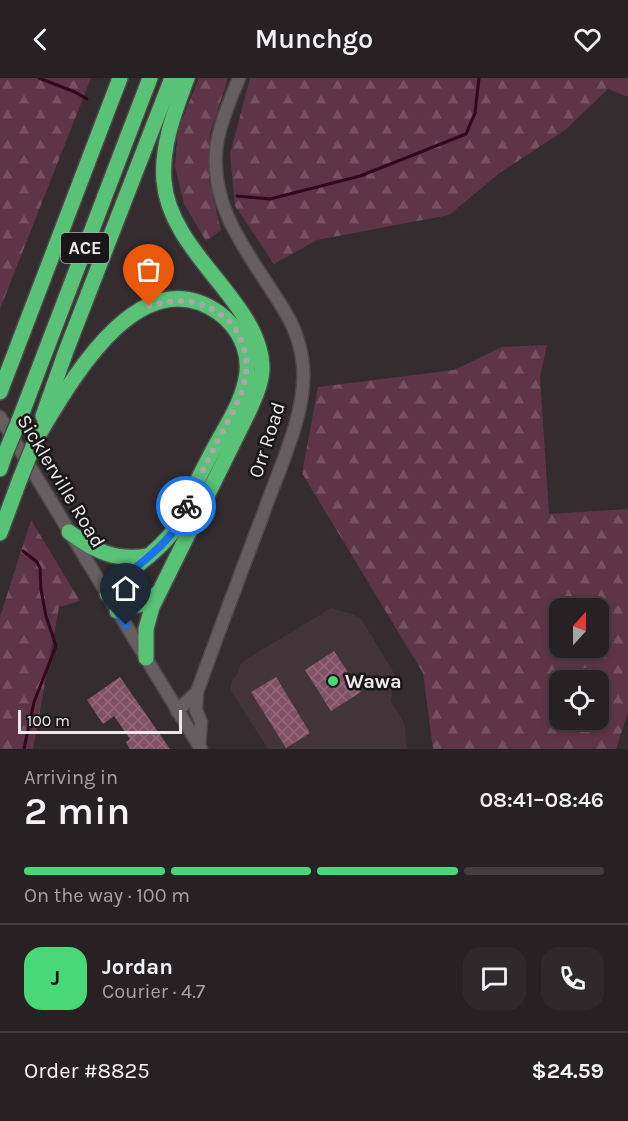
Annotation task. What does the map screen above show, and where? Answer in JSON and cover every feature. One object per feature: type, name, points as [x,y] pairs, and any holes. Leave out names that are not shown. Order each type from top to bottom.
[{"type":"highway","points":[[2,388],[120,78]]},
{"type":"highway","name":"ACE","points":[[3,461],[150,78]]},
{"type":"highway","points":[[0,533],[66,351],[172,78]]},
{"type":"highway","points":[[146,658],[148,618],[248,413],[257,392],[262,370],[259,349],[252,331],[180,231],[170,206],[164,182],[165,149],[187,78]]},
{"type":"highway","points":[[36,439],[86,361],[113,330],[130,316],[149,306],[170,300],[192,300],[212,308],[229,320],[240,335],[248,364],[242,392],[174,530],[167,540],[128,572],[106,594]]},
{"type":"highway","points":[[69,532],[89,546],[106,554],[126,558],[149,556]]},
{"type":"highway","points":[[117,611],[142,604],[160,591]]},
{"type":"street","name":"Orr Road","points":[[177,711],[197,692],[301,405],[303,366],[294,324],[230,223],[218,191],[216,151],[239,78]]},
{"type":"street","name":"Sicklerville Road","points":[[0,417],[200,748]]},
{"type":"street","points":[[197,692],[196,710],[201,722],[200,748]]},
{"type":"shaded area","name":"Wawa","points":[[331,608],[352,614],[362,620],[394,673],[391,701],[405,725],[407,749],[268,749],[231,691],[231,683],[245,660]]},
{"type":"green space","points":[[0,78],[91,78],[0,309]]},
{"type":"green space","points":[[199,78],[228,78],[210,134],[209,180],[221,230],[206,241],[184,204],[175,166],[178,130]]},
{"type":"green space","points":[[250,78],[628,78],[628,97],[608,89],[565,130],[501,172],[449,215],[317,240],[274,264],[235,206],[230,154]]},
{"type":"green space","points":[[547,345],[540,377],[549,514],[628,509],[628,712],[616,749],[433,749],[423,673],[302,473],[318,387],[454,370],[502,347]]},
{"type":"green space","points":[[31,520],[80,601],[59,607],[33,749],[0,749],[0,617]]},
{"type":"building","name":"Wawa","points":[[334,651],[361,692],[331,711],[305,670]]},
{"type":"building","points":[[120,677],[170,749],[130,749],[126,742],[130,739],[114,716],[103,724],[87,700]]},
{"type":"building","name":"Wawa","points":[[276,677],[310,733],[286,748],[251,692]]},
{"type":"waterway","points":[[39,78],[87,99]]},
{"type":"waterway","points":[[237,196],[270,199],[360,176],[466,134],[475,113],[479,78]]},
{"type":"waterway","points":[[23,551],[37,562],[40,568],[46,616],[56,646],[34,702],[24,749]]},
{"type":"way so far","points":[[149,306],[170,300],[192,300],[212,308],[229,320],[240,335],[248,364],[242,392],[186,506]]},
{"type":"place","name":"Wawa","points":[[333,681]]},
{"type":"route","points":[[126,625],[106,594],[116,582],[167,540],[186,506]]}]
